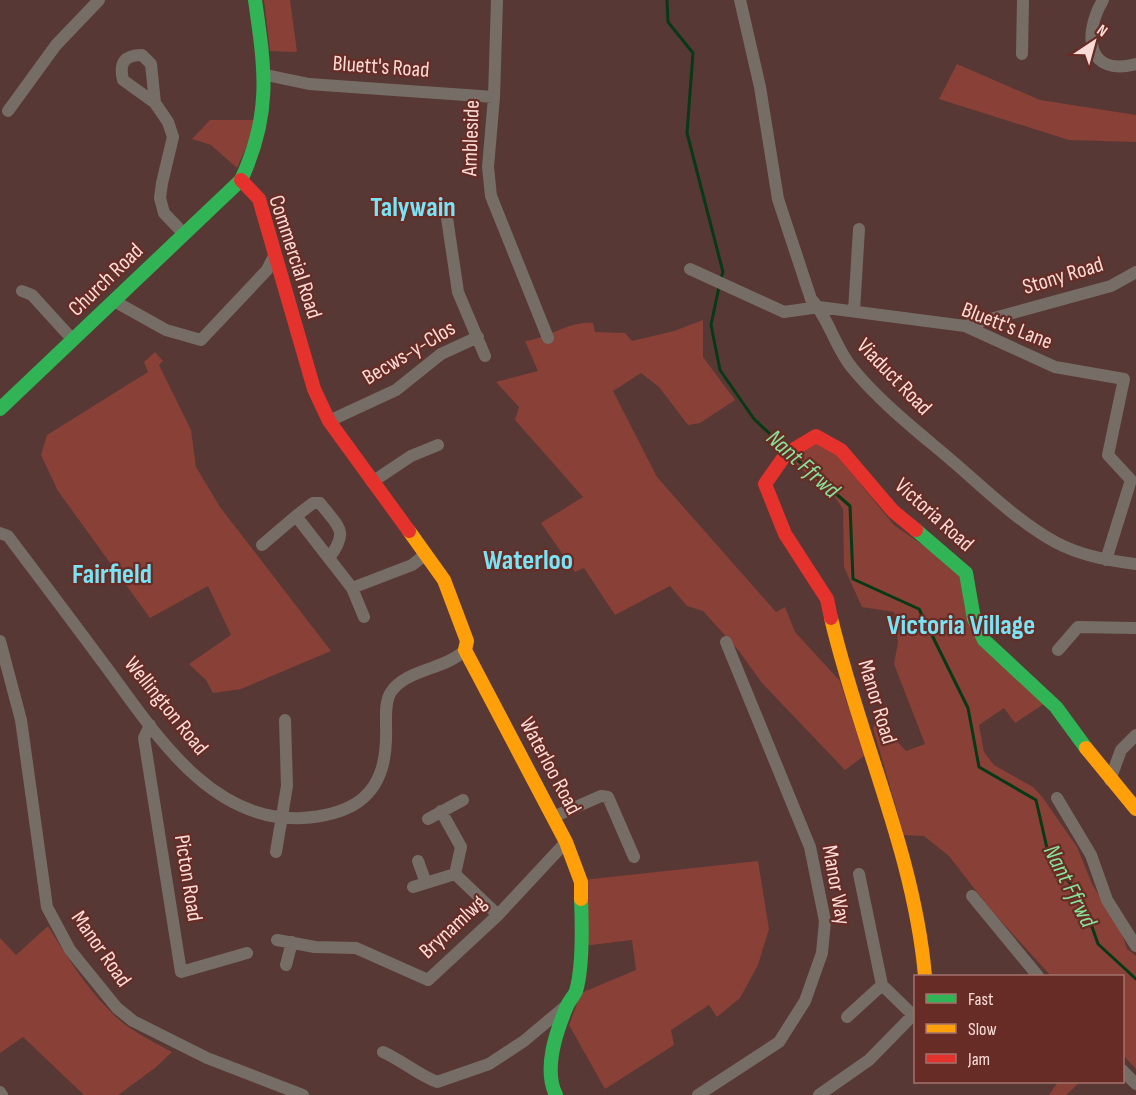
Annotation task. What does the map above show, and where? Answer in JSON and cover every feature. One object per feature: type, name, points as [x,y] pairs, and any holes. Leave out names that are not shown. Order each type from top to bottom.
[{"type":"street","points":[[8,111],[56,45],[99,0]]},
{"type":"street","name":"Commercial Road","points":[[255,0],[266,75],[263,122],[258,142],[241,180],[259,199],[273,256],[304,360],[329,421],[372,482]]},
{"type":"street","name":"Ambleside","points":[[496,0],[494,97],[488,167],[491,196],[548,338]]},
{"type":"street","name":"Viaduct Road","points":[[741,0],[760,87],[778,200],[811,299],[819,307],[838,349],[853,370],[914,428],[1025,522],[1056,542],[1106,560],[1136,564]]},
{"type":"street","points":[[1022,54],[1023,0]]},
{"type":"street","points":[[1103,0],[1092,28],[1091,47],[1101,62],[1106,65],[1124,67],[1136,64]]},
{"type":"street","name":"Bluett's Road","points":[[266,75],[309,84],[494,97]]},
{"type":"street","points":[[155,103],[168,122],[172,137],[160,198],[164,213],[184,234]]},
{"type":"street","name":"Church Road","points":[[0,409],[241,180]]},
{"type":"street","name":"Becws-y-Clos","points":[[447,218],[458,292],[485,356]]},
{"type":"street","points":[[854,311],[860,229]]},
{"type":"street","points":[[114,301],[166,330],[201,340],[267,270],[273,256]]},
{"type":"street","name":"Bluett's Lane","points":[[690,269],[784,312],[819,307],[966,327],[1055,367],[1124,379],[1108,455],[1133,478],[1106,560]]},
{"type":"street","name":"Stony Road","points":[[966,327],[1111,286],[1136,272]]},
{"type":"street","points":[[22,291],[32,295],[73,340]]},
{"type":"street","name":"Becws-y-Clos","points":[[329,421],[396,390],[441,354],[478,337]]},
{"type":"street","name":"Victoria Road","points":[[783,456],[794,446],[816,436],[841,450],[893,511],[966,573],[974,619],[984,640],[1056,707],[1110,780],[1136,809]]},
{"type":"street","points":[[372,482],[411,456],[438,445]]},
{"type":"street","name":"Manor Road","points":[[783,456],[765,484],[785,534],[827,599],[840,655],[898,839],[921,932],[925,975]]},
{"type":"street","name":"Waterloo Road","points":[[372,482],[444,580],[467,641],[465,650],[566,842],[581,882],[582,931],[576,990],[567,1005],[551,1060],[550,1083],[556,1095]]},
{"type":"street","points":[[262,545],[313,502],[320,503],[341,532],[341,542],[329,558]]},
{"type":"street","points":[[296,516],[352,588],[364,617]]},
{"type":"street","name":"Wellington Road","points":[[0,533],[8,536],[150,725],[183,764],[223,798],[254,813],[282,819],[331,814],[355,804],[374,787],[384,767],[387,744],[386,708],[390,693],[401,682],[457,658],[465,650]]},
{"type":"street","points":[[352,588],[412,565],[426,555]]},
{"type":"street","points":[[1058,650],[1078,627],[1136,628]]},
{"type":"street","name":"Manor Road","points":[[0,642],[21,720],[47,907],[70,951],[117,1008],[133,1021],[207,1058],[303,1095]]},
{"type":"street","name":"Manor Way","points":[[698,1095],[779,1042],[805,1001],[822,952],[825,921],[810,847],[726,642]]},
{"type":"street","points":[[276,852],[287,786],[285,720]]},
{"type":"street","name":"Picton Road","points":[[150,725],[144,738],[182,972],[247,953]]},
{"type":"street","points":[[1110,780],[1121,750],[1136,735]]},
{"type":"street","points":[[553,817],[601,796],[608,796],[634,857]]},
{"type":"street","points":[[1057,798],[1091,855],[1107,900],[1136,946]]},
{"type":"street","points":[[428,819],[462,800]]},
{"type":"street","points":[[441,812],[461,847],[455,874]]},
{"type":"street","name":"Brynamlwg","points":[[277,940],[315,947],[356,948],[428,980],[498,915],[566,842]]},
{"type":"street","points":[[418,861],[426,883]]},
{"type":"street","points":[[413,887],[455,874]]},
{"type":"street","points":[[455,874],[498,915]]},
{"type":"street","points":[[859,874],[882,985],[914,1013]]},
{"type":"street","points":[[972,896],[1037,975]]},
{"type":"street","points":[[286,965],[292,942]]},
{"type":"street","points":[[847,1017],[882,985]]},
{"type":"street","points":[[383,1052],[403,1060],[413,1071],[437,1082],[489,1064],[524,1041],[567,1005]]},
{"type":"street","points":[[819,1095],[869,1060],[914,1015]]},
{"type":"street","points":[[1124,1072],[1136,1084]]},
{"type":"shaded area","points":[[264,0],[290,0],[297,52],[270,51]]},
{"type":"shaded area","points":[[957,64],[1040,100],[1136,115],[1136,142],[1069,140],[939,99]]},
{"type":"shaded area","points":[[210,120],[254,120],[250,139],[237,168],[211,145],[192,139]]},
{"type":"shaded area","points":[[703,320],[703,357],[735,400],[700,423],[688,425],[659,387],[641,373],[613,391],[657,477],[776,612],[785,607],[795,632],[840,681],[864,756],[845,770],[762,683],[739,651],[703,611],[687,606],[670,586],[615,615],[584,568],[575,572],[541,523],[583,497],[515,420],[519,407],[496,382],[538,371],[525,341],[576,324],[593,323],[595,332],[625,333],[632,341],[674,331]]},
{"type":"shaded area","points":[[155,352],[163,361],[159,365],[191,430],[196,467],[220,507],[331,651],[241,689],[213,693],[206,680],[189,664],[231,635],[208,586],[150,618],[58,491],[41,455],[47,435],[148,372],[144,362]]},
{"type":"shaded area","points":[[816,444],[830,447],[894,525],[935,554],[965,581],[971,617],[1044,704],[1015,723],[1004,708],[979,725],[984,752],[994,765],[1033,787],[1043,798],[1077,847],[1092,884],[1121,931],[1127,949],[1136,956],[1136,1069],[1124,1056],[1124,975],[1050,975],[991,910],[949,856],[924,836],[904,835],[873,728],[877,720],[906,751],[925,744],[894,664],[898,642],[894,612],[862,607],[844,567],[843,509],[834,496],[786,456]]},
{"type":"shaded area","points":[[758,861],[769,929],[758,965],[740,998],[717,1017],[709,1005],[671,1030],[674,1045],[605,1089],[569,1025],[581,993],[636,970],[632,940],[583,946],[583,880]]},
{"type":"shaded area","points":[[48,926],[100,1001],[131,1028],[172,1052],[155,1068],[118,1095],[84,1095],[23,1037],[0,1053],[0,938],[16,955]]},
{"type":"shaded area","points":[[1057,1083],[1079,1083],[1066,1095],[1049,1095]]},
{"type":"waterway","name":"Nant Ffrwd","points":[[667,0],[668,22],[693,53],[687,133],[723,272],[721,278]]},
{"type":"waterway","name":"Nant Ffrwd","points":[[719,287],[711,325],[720,370],[754,419],[784,447]]},
{"type":"waterway","name":"Nant Ffrwd","points":[[793,456],[850,506],[853,579],[919,609],[968,708],[979,767],[1036,800],[1049,857],[1082,898],[1098,944],[1136,979]]},
{"type":"traffic: fast","points":[[0,409],[241,180],[251,156],[262,112],[263,70],[255,0]]},
{"type":"traffic: fast","points":[[916,530],[966,573],[974,619],[984,640],[1056,707],[1086,748]]},
{"type":"traffic: fast","points":[[556,1095],[551,1074],[552,1050],[578,981],[582,945],[581,899]]},
{"type":"traffic: slow","points":[[409,531],[444,580],[467,641],[465,650],[566,842],[581,882],[581,899]]},
{"type":"traffic: slow","points":[[831,618],[910,885],[925,975]]},
{"type":"traffic: slow","points":[[1086,748],[1136,809]]},
{"type":"traffic: jam","points":[[241,180],[259,199],[314,389],[329,421],[409,531]]},
{"type":"traffic: jam","points":[[831,618],[827,599],[785,534],[765,484],[786,454],[816,436],[841,450],[893,511],[916,530]]},
{"type":"district","name":"Talywain","points":[[413,207]]},
{"type":"district","name":"Waterloo","points":[[528,560]]},
{"type":"district","name":"Fairfield","points":[[112,574]]},
{"type":"district","name":"Victoria Village","points":[[961,625]]}]
